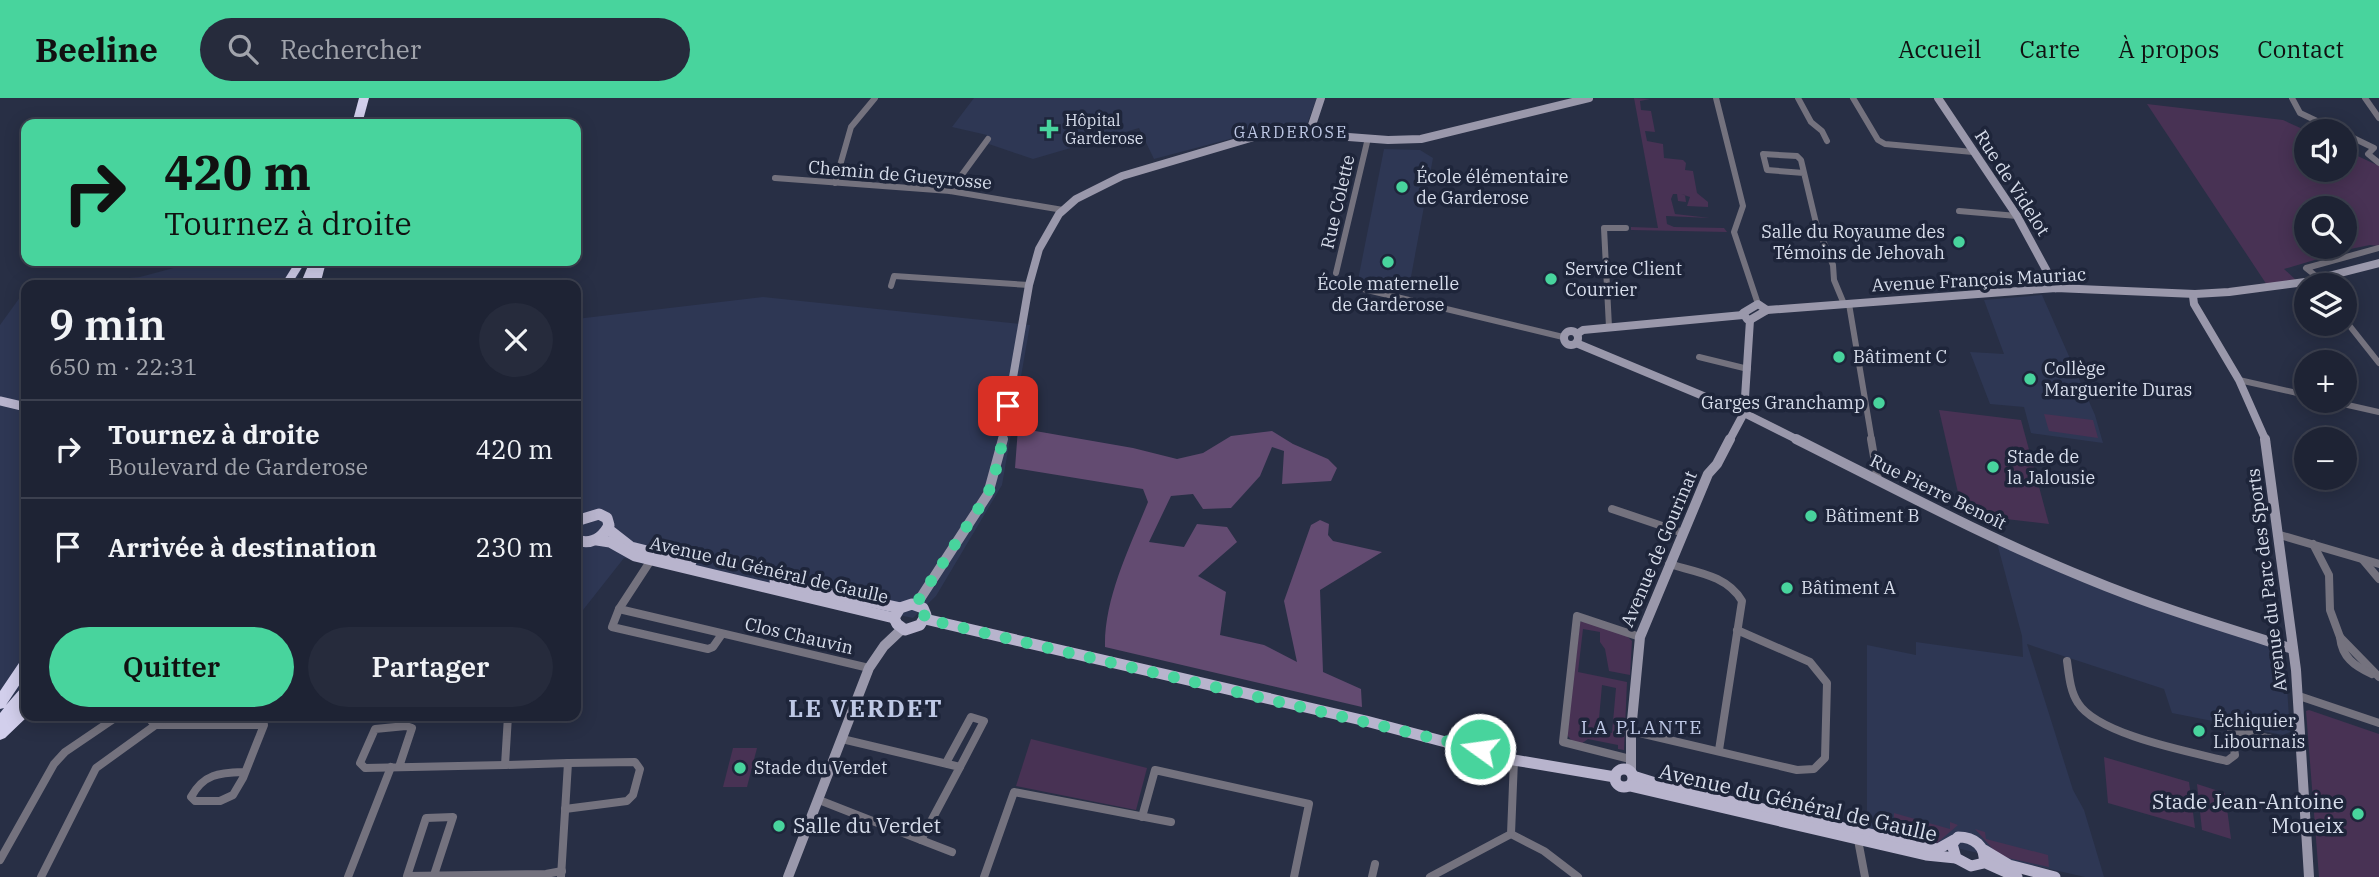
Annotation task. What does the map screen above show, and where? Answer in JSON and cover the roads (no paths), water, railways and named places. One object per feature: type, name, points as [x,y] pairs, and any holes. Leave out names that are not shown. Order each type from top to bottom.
[{"type":"highway","points":[[358,119],[364,98]]},
{"type":"highway","points":[[0,703],[21,672]]},
{"type":"highway","points":[[0,723],[21,698]]},
{"type":"highway","points":[[0,734],[21,714]]},
{"type":"main road","points":[[0,401],[21,406]]},
{"type":"main road","points":[[0,408],[21,413]]},
{"type":"main road","name":"Avenue du Général de Gaulle","points":[[581,519],[599,514],[607,518],[608,529],[622,543],[631,547],[897,613]]},
{"type":"main road","points":[[597,540],[608,529]]},
{"type":"main road","name":"Avenue du Général de Gaulle","points":[[581,541],[610,542],[635,556],[651,560],[897,613],[916,604]]},
{"type":"main road","points":[[902,629],[916,628],[925,619],[923,608],[916,604]]},
{"type":"main road","name":"Avenue du Général de Gaulle","points":[[897,613],[896,625],[902,629]]},
{"type":"main road","name":"Avenue du Général de Gaulle","points":[[925,619],[1366,721],[1514,760],[1627,774],[1858,840],[1926,855],[1956,858]]},
{"type":"main road","name":"Avenue du Général de Gaulle","points":[[1627,774],[1665,786],[1938,849],[1954,840]]},
{"type":"main road","points":[[1984,857],[1971,866],[1956,858],[1952,848],[1954,840],[1968,837],[1977,842],[1984,857],[2017,877]]},
{"type":"main road","points":[[1984,857],[2055,877]]},
{"type":"street","points":[[835,183],[851,127],[875,98]]},
{"type":"street","points":[[1309,134],[1321,98]]},
{"type":"street","points":[[916,604],[975,516],[991,485],[1002,445],[1029,285],[1039,249],[1063,210],[1096,187],[1167,161],[1257,137],[1309,134],[1429,138],[1590,98]]},
{"type":"street","points":[[1716,98],[1743,206],[1734,232],[1763,307]]},
{"type":"street","points":[[1798,98],[1811,122],[1826,139],[1815,136]]},
{"type":"street","points":[[1853,98],[1878,140],[1885,144],[1973,152]]},
{"type":"street","name":"Rue de Videlot","points":[[1938,98],[2017,216],[2056,288]]},
{"type":"street","points":[[2292,98],[2300,113],[2313,119]]},
{"type":"street","points":[[2365,98],[2379,118]]},
{"type":"street","name":"Rue Colette","points":[[1336,273],[1368,138]]},
{"type":"street","points":[[950,191],[988,139]]},
{"type":"street","points":[[2357,139],[2376,147]]},
{"type":"street","points":[[2376,147],[2368,153],[2379,163]]},
{"type":"street","points":[[1804,173],[1767,170],[1763,154],[1797,156],[1801,160],[1816,223],[1833,265],[1834,280],[1847,304],[1878,480]]},
{"type":"street","name":"Chemin de Gueyrosse","points":[[775,178],[950,191],[1063,210]]},
{"type":"street","points":[[1959,211],[2017,216]]},
{"type":"street","points":[[1609,327],[1604,228],[1626,228]]},
{"type":"street","points":[[2310,273],[2305,268],[2379,248]]},
{"type":"street","points":[[2335,260],[2350,271]]},
{"type":"street","name":"Avenue François Mauriac","points":[[2344,273],[2379,263]]},
{"type":"street","points":[[891,286],[894,276],[1029,285]]},
{"type":"street","name":"Avenue François Mauriac","points":[[1576,339],[1583,330],[1747,317],[1763,307],[1847,304],[2056,288],[2175,292],[2193,296],[2294,286]]},
{"type":"street","points":[[1360,288],[1563,337]]},
{"type":"street","name":"Avenue du Parc des Sports","points":[[2193,296],[2194,304],[2239,380],[2268,445],[2294,649],[2309,877]]},
{"type":"street","name":"Avenue de Gourinat","points":[[1627,774],[1640,637],[1708,474],[1717,464],[1744,413],[1748,369],[1747,317]]},
{"type":"street","points":[[2357,335],[2379,363]]},
{"type":"street","name":"Rue Pierre Benoît","points":[[1563,337],[1567,343],[1576,339],[1744,413],[2085,578],[2186,616],[2294,649]]},
{"type":"street","points":[[1699,357],[1748,369]]},
{"type":"street","points":[[2239,380],[2294,392]]},
{"type":"street","points":[[2357,407],[2379,412]]},
{"type":"street","points":[[1612,509],[1683,533]]},
{"type":"street","points":[[2280,535],[2379,564]]},
{"type":"street","points":[[2313,544],[2329,575],[2330,610],[2340,637],[2340,648],[2347,659],[2379,677]]},
{"type":"street","points":[[2363,559],[2379,579]]},
{"type":"street","points":[[619,609],[651,560]]},
{"type":"street","points":[[1670,564],[1729,584],[1738,592],[1742,601],[1719,750]]},
{"type":"street","name":"Clos Chauvin","points":[[722,634],[713,647],[708,649],[612,627],[619,609],[869,668]]},
{"type":"street","points":[[1627,774],[1563,742],[1577,615],[1640,637]]},
{"type":"street","points":[[788,877],[869,668],[884,646],[902,629]]},
{"type":"street","points":[[1631,731],[1797,770],[1814,769],[1825,758],[1827,683],[1810,662],[1737,630]]},
{"type":"street","points":[[2067,661],[2069,678],[2080,707],[2105,726],[2227,761],[2235,755],[2231,730],[2299,745]]},
{"type":"street","points":[[2298,696],[2379,723]]},
{"type":"street","points":[[921,840],[984,721],[971,718],[946,764]]},
{"type":"street","points":[[0,860],[54,764],[65,752],[111,721]]},
{"type":"street","points":[[151,721],[155,725],[264,725],[245,772],[234,795],[228,799],[195,801],[191,797],[201,779],[212,774],[245,772]]},
{"type":"street","points":[[41,877],[96,768],[161,721]]},
{"type":"street","points":[[505,765],[508,721]]},
{"type":"street","points":[[348,877],[395,767],[411,734],[412,728],[406,726],[375,729],[360,763],[365,768],[395,767],[568,764],[635,762],[640,769],[633,795],[627,801],[565,809]]},
{"type":"street","points":[[842,739],[960,767]]},
{"type":"street","points":[[1511,834],[1514,760]]},
{"type":"street","points":[[434,875],[453,817],[426,818],[407,876],[561,874],[568,764]]},
{"type":"street","points":[[1142,817],[1155,770],[1309,804],[1294,877]]},
{"type":"street","points":[[984,877],[1014,792],[1171,822]]},
{"type":"street","points":[[820,800],[952,852]]},
{"type":"street","points":[[1843,827],[1858,840],[1865,877]]},
{"type":"street","points":[[1430,877],[1511,834]]},
{"type":"street","points":[[1511,834],[1544,851],[1578,877]]},
{"type":"street","points":[[1372,877],[1375,864]]},
{"type":"place","name":"Hôpital Garderose","points":[[1049,129]]},
{"type":"place","name":"École élémentaire de Garderose","points":[[1402,187]]},
{"type":"place","name":"Salle du Royaume des Témoins de Jehovah","points":[[1959,242]]},
{"type":"place","name":"École maternelle de Garderose","points":[[1388,262]]},
{"type":"place","name":"Service Client Courrier","points":[[1551,279]]},
{"type":"place","name":"Bâtiment C","points":[[1839,357]]},
{"type":"place","name":"Collège Marguerite Duras","points":[[2030,379]]},
{"type":"place","name":"Garges Granchamp","points":[[1879,403]]},
{"type":"place","name":"Stade de la Jalousie","points":[[1993,467]]},
{"type":"place","name":"Bâtiment B","points":[[1811,516]]},
{"type":"place","name":"Bâtiment A","points":[[1787,588]]},
{"type":"place","name":"Échiquier Libournais","points":[[2199,731]]},
{"type":"place","name":"Stade du Verdet","points":[[740,768]]},
{"type":"place","name":"Stade Jean-Antoine Moueix","points":[[2358,814]]},
{"type":"place","name":"Salle du Verdet","points":[[779,826]]},
{"type":"district","name":"GARDEROSE","points":[[1291,132]]},
{"type":"district","name":"LE VERDET","points":[[866,709]]},
{"type":"district","name":"LA PLANTE","points":[[1642,727]]}]
